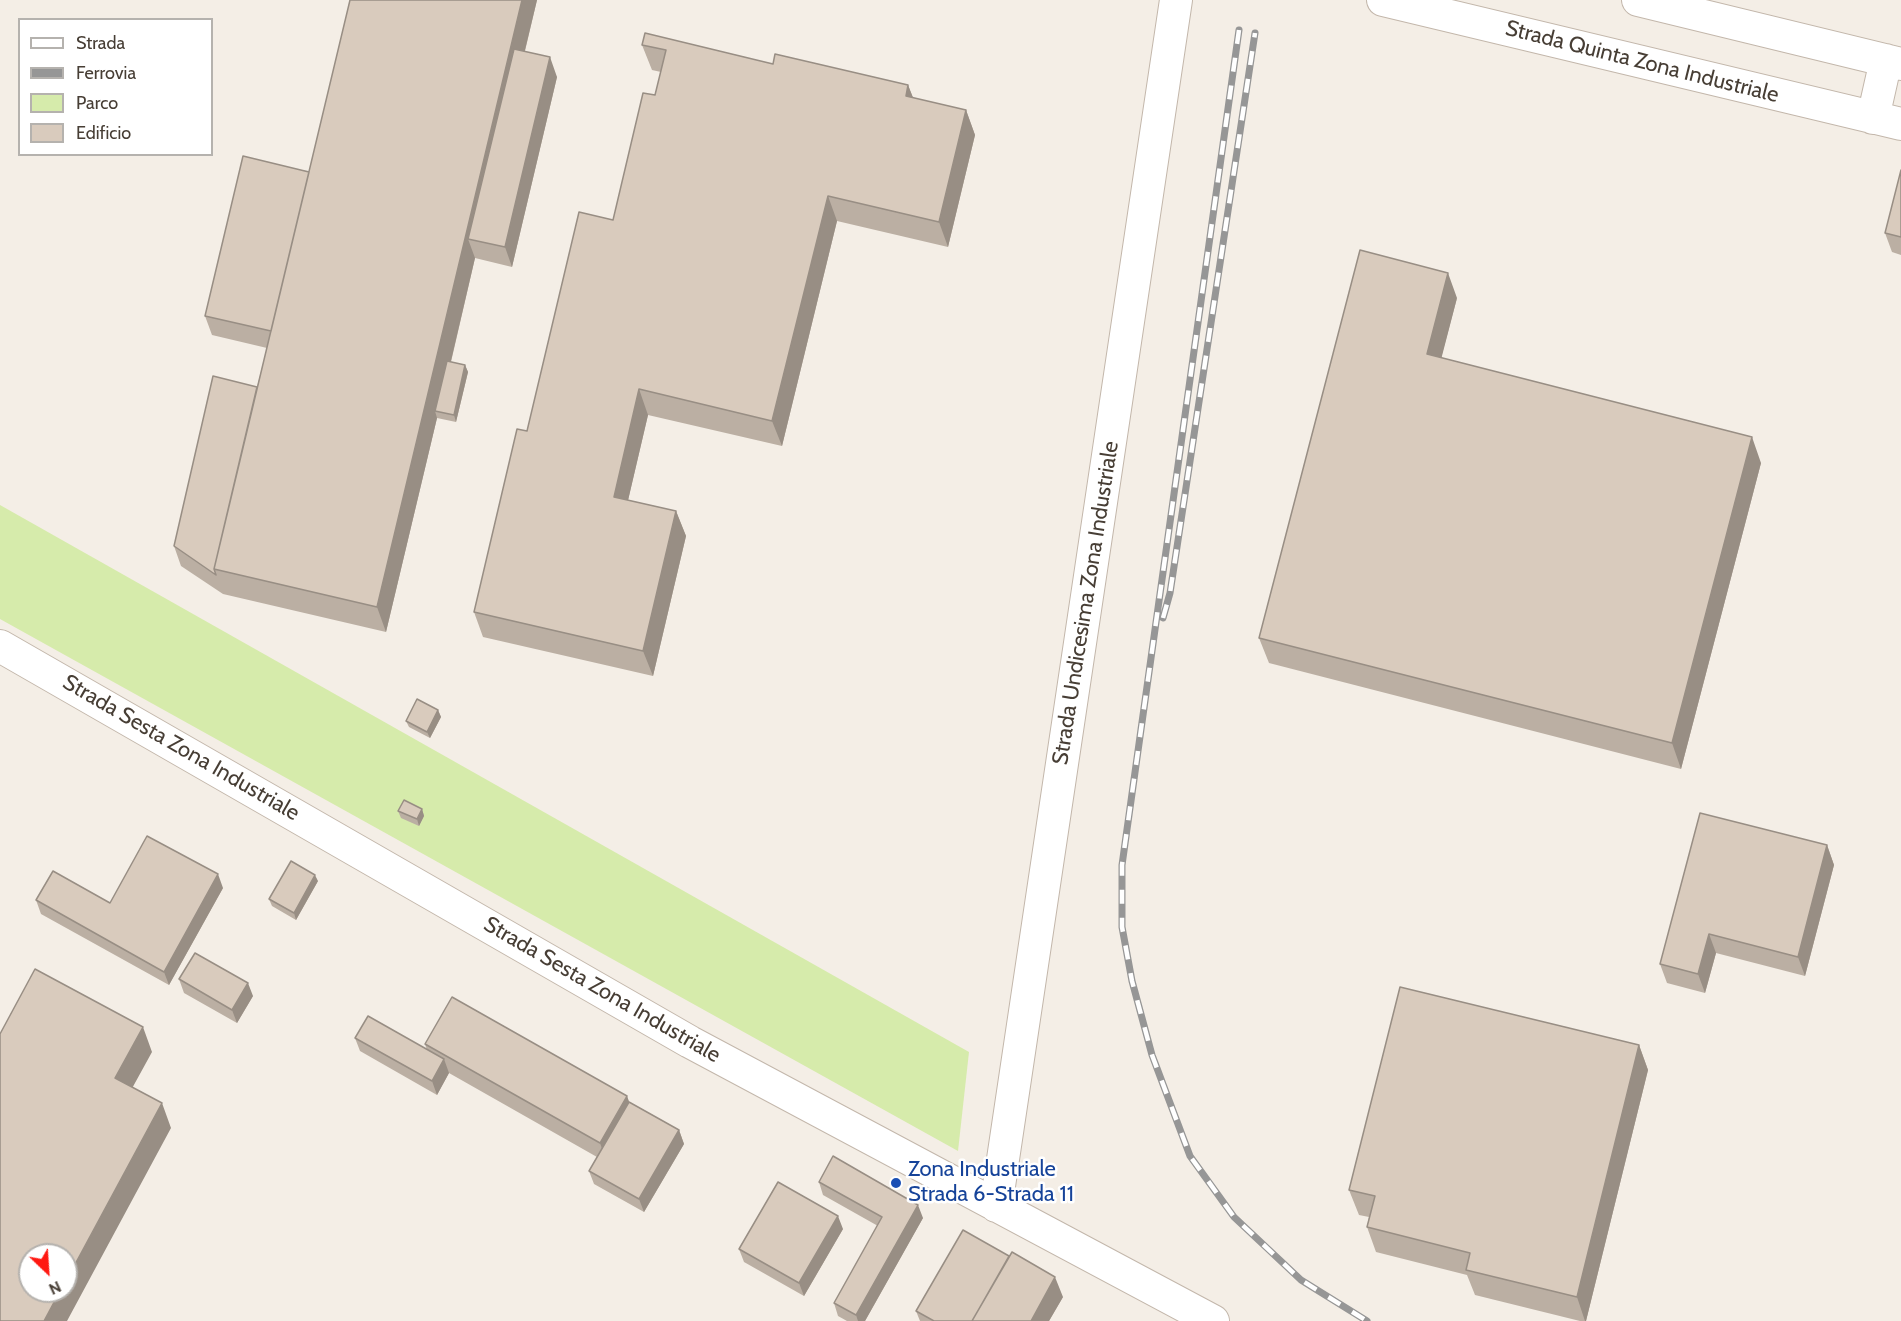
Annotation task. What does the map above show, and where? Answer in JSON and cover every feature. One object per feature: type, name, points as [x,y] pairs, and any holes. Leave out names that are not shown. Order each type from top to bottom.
[{"type":"street","name":"Strada Undicesima Zona Industriale","points":[[996,1206],[1176,0]]},
{"type":"street","name":"Strada Quinta Zona Industriale","points":[[1383,0],[1887,121]]},
{"type":"street","points":[[1638,0],[1893,62],[1887,121]]},
{"type":"street","name":"Strada Sesta Zona Industriale","points":[[0,646],[690,1042],[1212,1321]]},
{"type":"green space","points":[[0,505],[969,1052],[958,1151],[0,619]]},
{"type":"building","points":[[350,0],[522,0],[377,607],[214,569]]},
{"type":"building","points":[[645,33],[773,64],[775,54],[908,85],[906,96],[966,110],[939,222],[828,196],[772,421],[639,389],[614,497],[676,511],[643,651],[474,612],[517,429],[527,431],[579,212],[613,220],[643,93],[655,95],[666,50],[642,45]]},
{"type":"building","points":[[514,49],[550,57],[505,247],[468,239]]},
{"type":"building","points":[[243,156],[309,172],[271,331],[205,316]]},
{"type":"building","points":[[1901,170],[1901,237],[1885,233]]},
{"type":"building","points":[[1360,250],[1448,273],[1427,354],[1752,437],[1672,743],[1259,638]]},
{"type":"building","points":[[447,361],[465,365],[454,415],[435,411]]},
{"type":"building","points":[[213,376],[257,387],[214,569],[216,575],[174,546]]},
{"type":"building","points":[[417,699],[438,710],[427,732],[406,721]]},
{"type":"building","points":[[404,800],[422,809],[417,819],[398,811]]},
{"type":"building","points":[[1700,813],[1827,845],[1798,957],[1709,934],[1698,974],[1660,964]]},
{"type":"building","points":[[147,836],[218,874],[164,972],[36,900],[53,871],[110,903]]},
{"type":"building","points":[[291,861],[315,875],[294,913],[269,899]]},
{"type":"building","points":[[195,953],[248,983],[232,1010],[179,979]]},
{"type":"building","points":[[35,969],[143,1027],[115,1078],[162,1103],[78,1259],[78,1243],[18,1243],[18,1303],[54,1303],[44,1321],[0,1321],[0,1034]]},
{"type":"building","points":[[1400,987],[1639,1045],[1577,1297],[1466,1270],[1470,1253],[1367,1227],[1375,1196],[1349,1190]]},
{"type":"building","points":[[452,997],[627,1096],[600,1143],[425,1044]]},
{"type":"building","points":[[368,1016],[444,1059],[432,1081],[355,1038]]},
{"type":"building","points":[[629,1102],[679,1130],[639,1199],[589,1171]]},
{"type":"building","points":[[833,1156],[918,1205],[856,1315],[834,1303],[882,1217],[819,1182]]},
{"type":"building","points":[[778,1182],[838,1216],[799,1283],[739,1249]]},
{"type":"building","points":[[963,1230],[1009,1256],[972,1321],[934,1321],[916,1311]]},
{"type":"building","points":[[1012,1252],[1055,1277],[1031,1321],[972,1321]]},
{"type":"railway","points":[[1239,30],[1122,865],[1122,927],[1132,981],[1152,1055],[1190,1156],[1234,1217],[1301,1280],[1367,1321]]},
{"type":"railway","points":[[1163,618],[1170,593],[1255,33]]},
{"type":"place","name":"Zona Industriale Strada 6-Strada 11","points":[[896,1183]]}]
